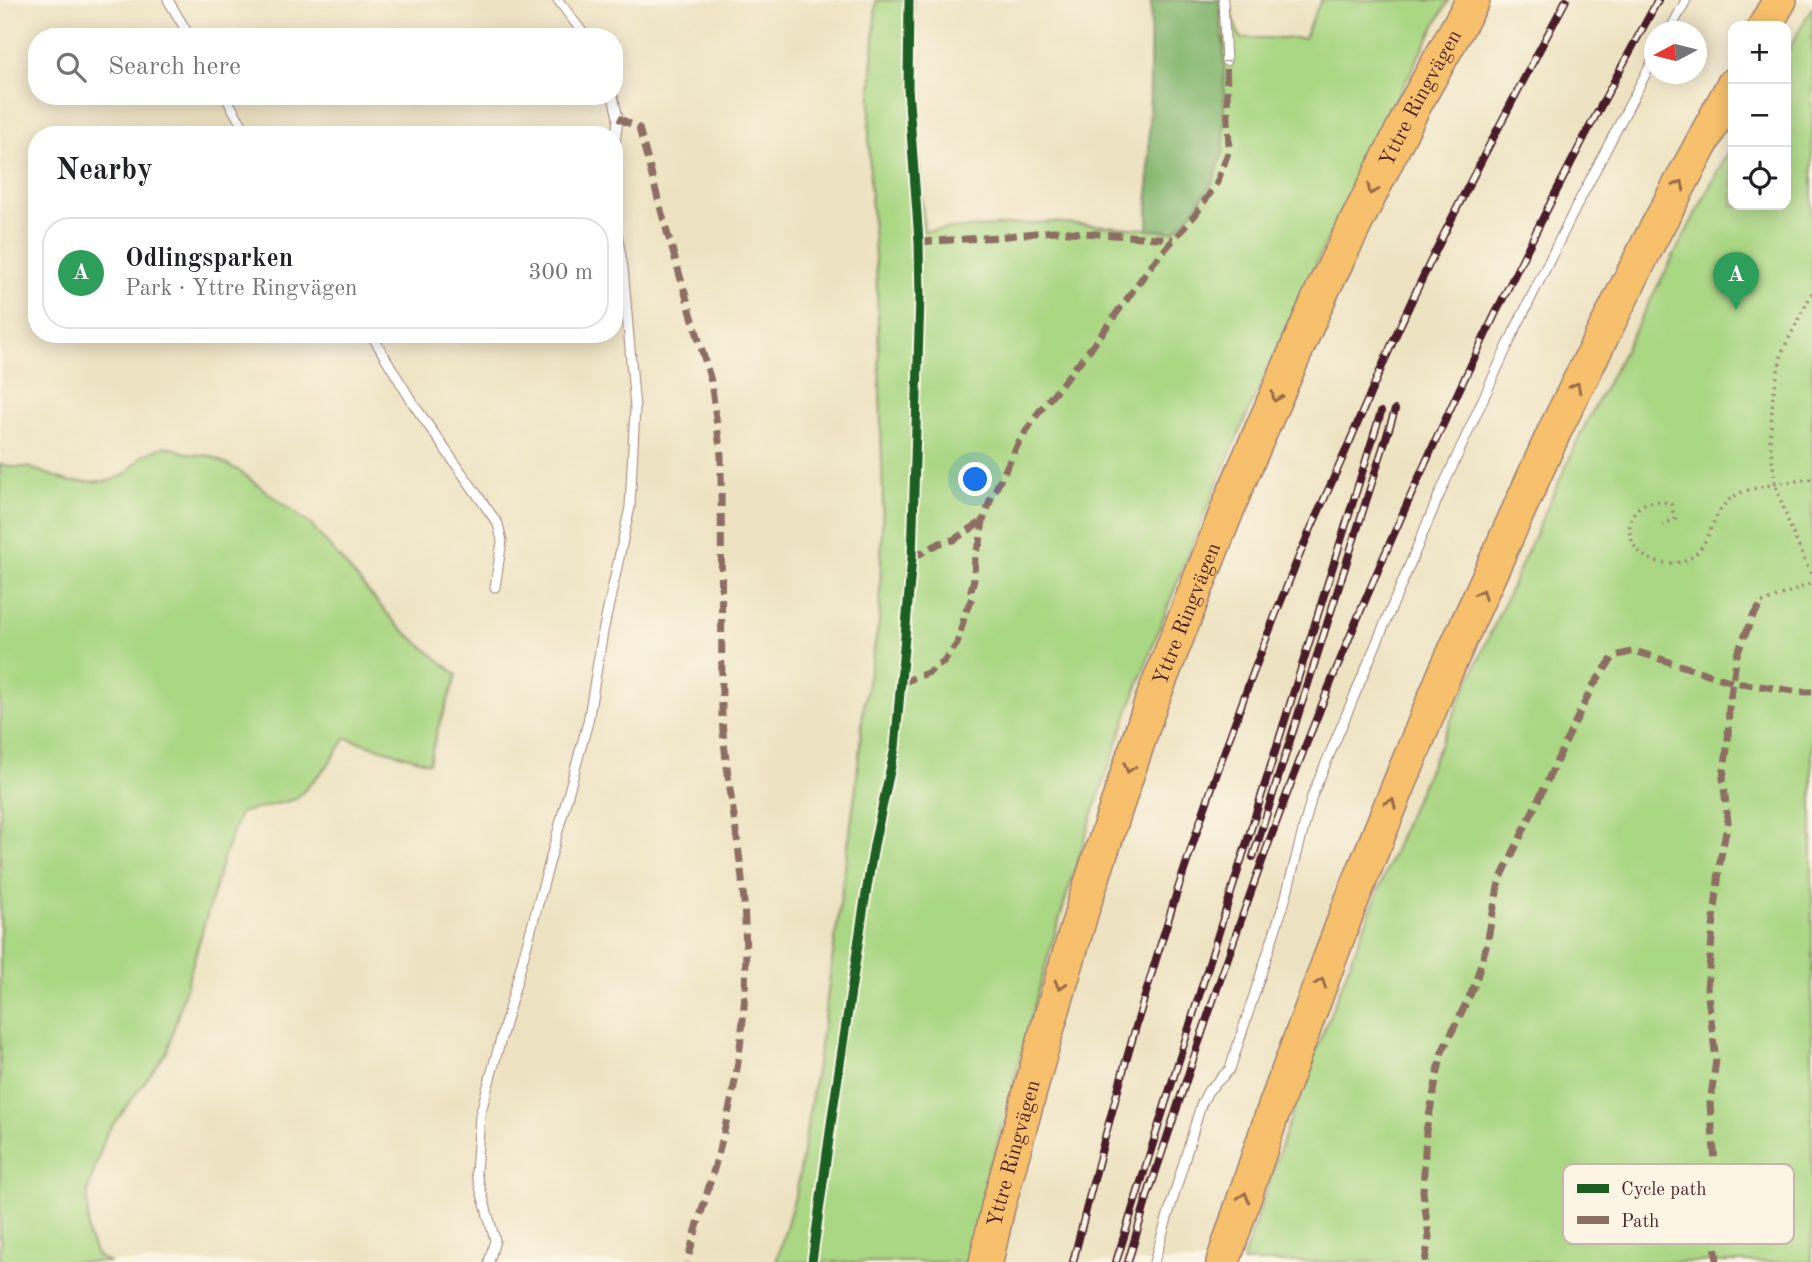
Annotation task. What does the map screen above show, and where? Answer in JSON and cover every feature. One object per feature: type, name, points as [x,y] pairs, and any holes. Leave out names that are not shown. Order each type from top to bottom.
[{"type":"highway","name":"Yttre Ringvägen","points":[[986,1262],[998,1207],[1084,904],[1151,703],[1236,488],[1323,289],[1414,106],[1473,0]]},
{"type":"highway","points":[[1768,21],[1780,0]]},
{"type":"highway","points":[[1223,1262],[1273,1112],[1353,897],[1444,675],[1555,430],[1649,242],[1728,94]]},
{"type":"lane","points":[[168,0],[185,28]]},
{"type":"lane","points":[[558,0],[579,28]]},
{"type":"lane","points":[[1223,0],[1226,61]]},
{"type":"lane","points":[[1675,21],[1686,0]]},
{"type":"lane","points":[[1154,1262],[1201,1105],[1208,1091],[1230,1069],[1285,900],[1312,796],[1353,696],[1440,493],[1513,334],[1644,77]]},
{"type":"lane","points":[[230,105],[243,126]]},
{"type":"lane","points":[[615,105],[617,126]]},
{"type":"lane","points":[[489,1262],[495,1240],[476,1173],[481,1115],[588,722],[603,632],[629,507],[635,408],[623,267]]},
{"type":"lane","points":[[376,343],[414,405],[498,524],[502,541],[495,587]]},
{"type":"path","points":[[1812,293],[1782,352],[1773,395],[1770,438],[1775,484],[1812,577]]},
{"type":"path","points":[[1662,525],[1675,519],[1671,504],[1658,500],[1642,505],[1631,517],[1629,535],[1638,552],[1654,562],[1674,564],[1692,557],[1705,544],[1723,504],[1736,494],[1775,484],[1812,479]]},
{"type":"path","points":[[1762,603],[1812,583]]},
{"type":"green space","points":[[876,0],[913,0],[914,92],[924,231],[1049,222],[1174,231],[1224,58],[1227,0],[1240,38],[1304,38],[1321,0],[1449,0],[1384,123],[1286,328],[1215,489],[1150,652],[1092,817],[1051,946],[967,1262],[776,1262],[797,1189],[823,1027],[856,788],[863,711],[879,622],[883,499],[877,285],[869,131]]},
{"type":"green space","points":[[1151,0],[1220,0],[1224,58],[1224,150],[1213,182],[1174,231],[1148,230]]},
{"type":"green space","points":[[1812,7],[1812,1262],[1242,1262],[1297,1099],[1406,820],[1580,435],[1728,152],[1728,210],[1791,210],[1791,46]]},
{"type":"green space","points":[[166,446],[190,454],[211,456],[238,470],[311,525],[397,625],[457,675],[429,763],[346,738],[327,766],[296,799],[240,813],[224,856],[167,1052],[106,1134],[88,1190],[88,1235],[96,1255],[108,1262],[0,1262],[0,464],[28,467],[70,482],[109,481],[125,475],[143,455]]},
{"type":"railway","points":[[1073,1262],[1144,997],[1200,823],[1261,651],[1302,550],[1412,299],[1474,174],[1566,0]]},
{"type":"railway","points":[[1150,1189],[1264,857],[1305,747],[1384,556],[1514,275],[1658,0]]},
{"type":"railway","points":[[1253,857],[1395,410]]},
{"type":"railway","points":[[1116,1262],[1381,412]]},
{"type":"railway","points":[[1128,1262],[1152,1181]]},
{"type":"marked path","points":[[901,683],[930,672],[936,665],[943,663],[957,644],[972,598],[975,554],[980,543],[983,521],[1018,444],[1038,413],[1095,343],[1153,263],[1195,215],[1217,183],[1229,150],[1226,61]]},
{"type":"marked path","points":[[618,118],[639,128],[711,381],[721,455],[722,719],[744,898],[745,998],[732,1095],[687,1262]]},
{"type":"marked path","points":[[919,242],[1054,231],[1173,239]]},
{"type":"marked path","points":[[912,558],[940,543],[953,540],[983,521]]},
{"type":"marked path","points":[[1715,1164],[1710,1104],[1716,1060],[1707,988],[1720,861],[1728,822],[1723,778],[1737,654],[1753,616],[1762,603]]},
{"type":"marked path","points":[[1425,1262],[1429,1237],[1423,1192],[1426,1131],[1442,1052],[1474,987],[1487,943],[1499,882],[1592,687],[1614,656],[1635,651],[1733,682],[1812,692]]},
{"type":"marked path","points":[[1715,1244],[1717,1262]]},
{"type":"cycle path","points":[[812,1262],[863,912],[895,748],[912,558],[920,297],[919,242],[908,88],[909,0]]},
{"type":"place","name":"Odlingsparken","points":[[1736,310]]}]
